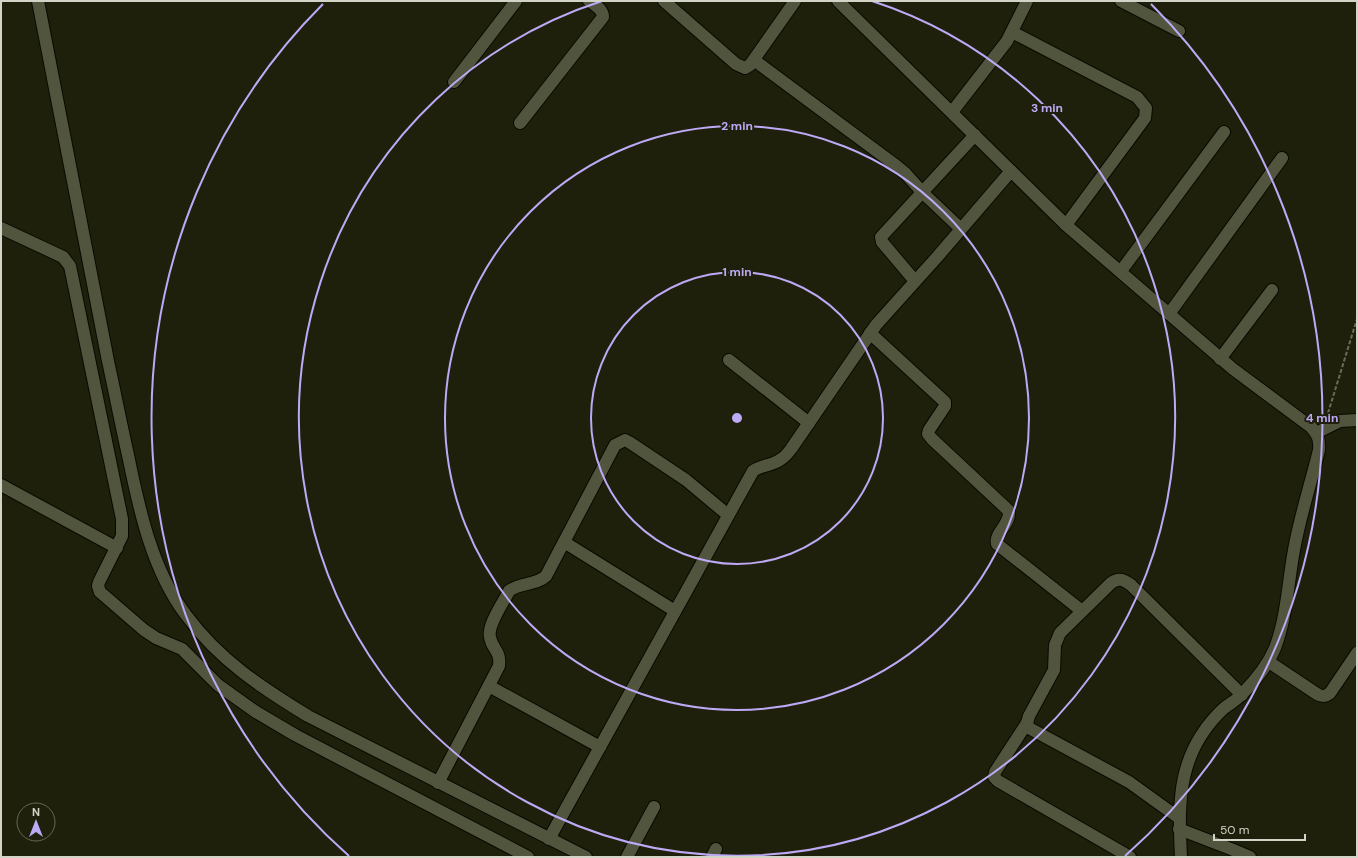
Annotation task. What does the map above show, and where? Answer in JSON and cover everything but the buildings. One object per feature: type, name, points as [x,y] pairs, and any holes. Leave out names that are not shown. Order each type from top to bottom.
[{"type":"street","points":[[38,1],[135,492],[153,553],[166,580],[186,615],[233,667],[252,681],[308,716],[586,857]]},
{"type":"street","points":[[454,82],[516,1]]},
{"type":"street","points":[[520,123],[603,17],[603,13],[589,1]]},
{"type":"street","points":[[664,1],[740,67],[745,68],[754,60],[796,1]]},
{"type":"street","points":[[838,1],[1066,225],[1121,271],[1220,359],[1311,427],[1320,431]]},
{"type":"street","points":[[952,112],[1007,41],[1028,1]]},
{"type":"street","points":[[1121,1],[1179,31]]},
{"type":"street","points":[[1012,32],[1137,96],[1146,108],[1145,118],[1066,225]]},
{"type":"street","points":[[754,60],[894,164],[961,229]]},
{"type":"street","points":[[1121,271],[1224,132]]},
{"type":"street","points":[[915,280],[882,242],[881,237],[975,135]]},
{"type":"street","points":[[1169,314],[1282,158]]},
{"type":"street","points":[[550,839],[753,471],[761,466],[781,460],[791,449],[870,333],[1011,171]]},
{"type":"street","points":[[1,228],[63,257],[70,266],[122,519],[122,536],[99,582],[100,592],[144,630],[156,638],[182,649],[218,685],[239,701],[294,735],[528,857]]},
{"type":"street","points":[[1220,359],[1272,290]]},
{"type":"street","points":[[870,333],[945,402],[943,409],[929,430],[928,434],[1009,511],[1009,519],[997,538],[997,544],[1082,611]]},
{"type":"street","points":[[729,360],[809,423]]},
{"type":"street","points":[[1320,431],[1340,421],[1357,420]]},
{"type":"street","points":[[1181,857],[1179,823],[1181,794],[1184,776],[1190,756],[1198,738],[1225,708],[1242,695],[1269,662],[1276,646],[1282,626],[1294,549],[1319,450],[1320,431]]},
{"type":"street","points":[[438,783],[499,666],[499,655],[490,638],[489,632],[492,623],[509,592],[513,588],[537,582],[546,576],[615,445],[625,440],[673,470],[728,515]]},
{"type":"street","points":[[1,485],[117,548]]},
{"type":"street","points":[[564,542],[675,611]]},
{"type":"street","points":[[1130,857],[998,781],[994,777],[995,772],[1027,723],[1029,716],[1054,670],[1057,639],[1060,633],[1111,583],[1116,580],[1123,580],[1131,585],[1242,695]]},
{"type":"street","points":[[1269,662],[1317,694],[1326,696],[1330,693],[1357,653]]},
{"type":"street","points":[[488,686],[600,747]]},
{"type":"street","points":[[1027,723],[1029,728],[1034,731],[1129,782],[1179,823],[1250,857]]},
{"type":"street","points":[[627,857],[654,807]]},
{"type":"path","points":[[1320,431],[1357,319]]}]
